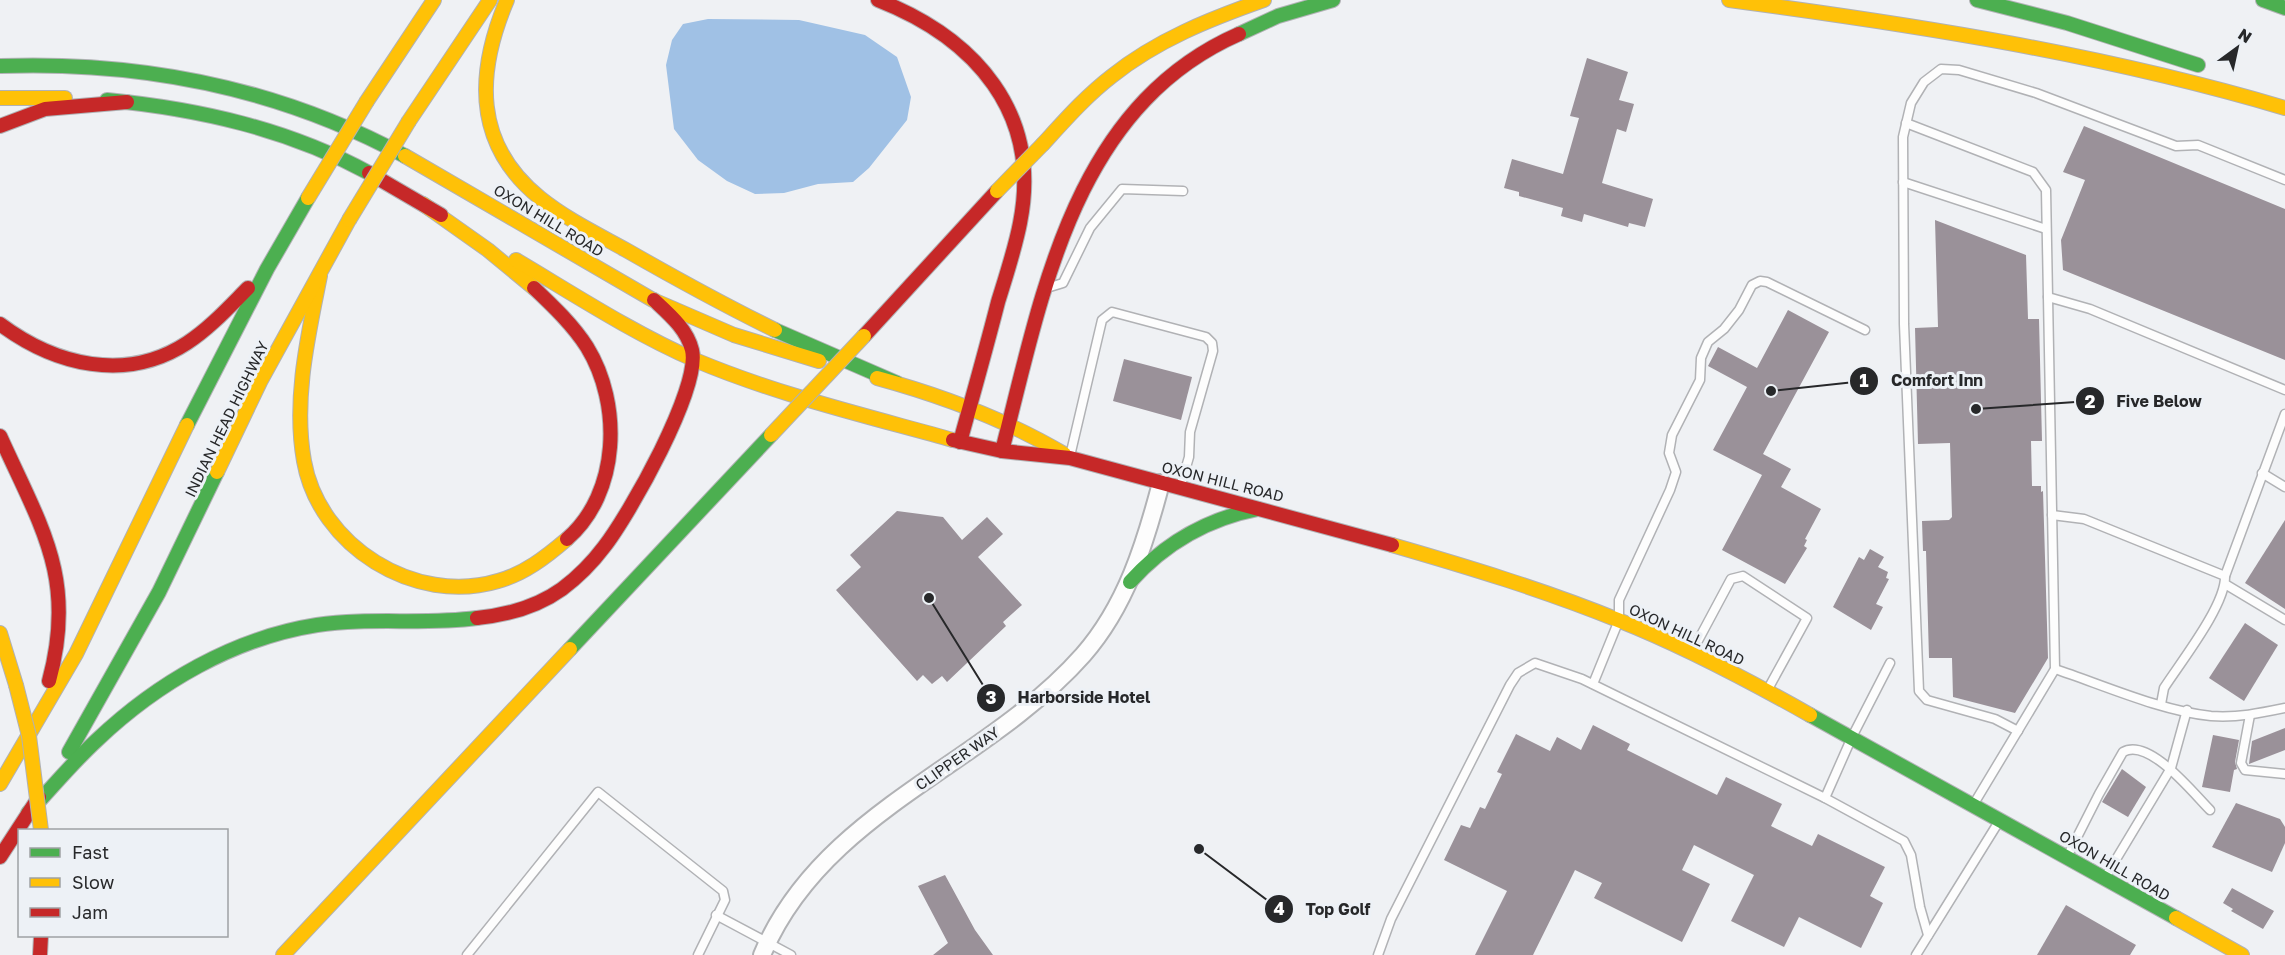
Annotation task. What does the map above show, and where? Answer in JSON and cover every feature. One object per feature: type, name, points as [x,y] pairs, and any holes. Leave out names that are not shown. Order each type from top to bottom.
[{"type":"main road","points":[[878,0],[930,23],[959,45],[985,70],[1003,101],[1018,135],[1024,190],[1020,223],[960,442]]},
{"type":"main road","points":[[283,955],[864,336],[997,191],[1095,90],[1128,64],[1173,36],[1226,12],[1264,0]]},
{"type":"main road","points":[[1002,451],[1043,289],[1060,238],[1098,160],[1124,124],[1153,92],[1190,61],[1238,32],[1287,11],[1333,0]]},
{"type":"main road","points":[[1729,0],[1872,19],[2058,51],[2156,72],[2285,108]]},
{"type":"main road","points":[[1977,0],[2067,23],[2210,69]]},
{"type":"main road","points":[[2263,0],[2285,8]]},
{"type":"main road","name":"INDIAN HEAD HIGHWAY","points":[[0,857],[74,744],[116,672],[159,592],[260,382],[349,220],[409,121],[488,3]]},
{"type":"main road","points":[[505,4],[487,53],[483,88],[487,116],[500,152],[517,177],[551,206],[730,309],[832,357],[897,383]]},
{"type":"main road","name":"INDIAN HEAD HIGHWAY","points":[[0,784],[38,722],[75,654],[167,463],[267,269],[367,101],[431,5]]},
{"type":"main road","name":"OXON HILL ROAD","points":[[0,66],[76,66],[191,79],[300,108],[345,126],[400,153],[654,300],[767,346],[971,405],[1010,422],[1070,458]]},
{"type":"main road","points":[[2241,80],[2285,97]]},
{"type":"main road","points":[[0,98],[82,98],[127,102]]},
{"type":"main road","points":[[0,126],[18,117],[48,110],[127,102]]},
{"type":"main road","name":"OXON HILL ROAD","points":[[127,102],[184,111],[288,138],[354,165],[636,330],[695,360],[772,390],[960,442],[1002,451],[1070,458],[1265,509],[1488,573],[1619,620],[1767,691],[2068,856],[2242,955]]},
{"type":"main road","points":[[320,276],[307,342],[300,419],[304,464],[316,500],[341,537],[369,561],[401,579],[440,588],[478,587],[512,578],[545,561],[573,536],[587,518],[607,475],[613,444],[612,411],[600,372],[584,342],[558,312],[506,266],[423,204]]},
{"type":"main road","points":[[0,324],[24,342],[53,357],[84,365],[118,366],[146,362],[173,352],[197,337],[267,269]]},
{"type":"main road","points":[[28,813],[105,731],[143,700],[186,672],[223,652],[272,635],[319,623],[367,620],[464,620],[502,616],[539,604],[570,584],[591,566],[614,538],[636,500],[687,390],[695,360],[692,344],[680,325],[654,300]]},
{"type":"main road","points":[[0,436],[50,550],[59,586],[61,620],[58,645],[38,722]]},
{"type":"main road","points":[[1130,582],[1161,551],[1180,537],[1229,515],[1265,509]]},
{"type":"main road","points":[[0,633],[29,736],[41,829]]},
{"type":"main road","points":[[40,955],[42,937]]},
{"type":"street","name":"CLIPPER WAY","points":[[764,948],[797,891],[837,848],[953,760],[1008,722],[1077,661],[1106,624],[1130,582],[1161,483]]},
{"type":"lane","points":[[2018,731],[1995,719],[1927,700],[1919,691],[1904,324],[1903,137],[1911,103],[1924,82],[1941,69],[1959,70],[2036,93],[2176,146],[2198,145],[2285,180]]},
{"type":"lane","points":[[1906,123],[2033,172],[2046,190],[2055,669],[1973,805]]},
{"type":"lane","points":[[1903,182],[2046,229]]},
{"type":"lane","points":[[1043,289],[1063,283],[1090,228],[1122,189],[1183,191]]},
{"type":"lane","points":[[1593,684],[1619,620],[1619,600],[1670,490],[1676,472],[1669,453],[1672,435],[1700,380],[1701,358],[1708,342],[1724,329],[1739,310],[1752,285],[1760,281],[1767,282],[1865,330]]},
{"type":"lane","points":[[2048,297],[2090,309],[2285,391]]},
{"type":"lane","points":[[1070,458],[1102,320],[1106,314],[1112,312],[1206,337],[1212,342],[1213,351],[1190,432],[1189,457],[1180,487]]},
{"type":"lane","points":[[2161,704],[2164,688],[2217,605],[2262,473],[2285,414]]},
{"type":"lane","points":[[2262,473],[2285,487]]},
{"type":"lane","points":[[2052,515],[2084,519],[2225,580],[2285,620]]},
{"type":"lane","points":[[1691,653],[1731,579],[1743,576],[1807,618],[1767,691]]},
{"type":"lane","points":[[1378,955],[1391,919],[1518,673],[1535,663],[1593,684],[1825,798],[1904,841],[1911,855],[1920,907],[1928,935]]},
{"type":"lane","points":[[1825,798],[1852,737],[1890,663]]},
{"type":"lane","points":[[2055,669],[2161,704],[2210,716],[2250,715],[2285,708]]},
{"type":"lane","points":[[2105,878],[2171,768],[2187,710]]},
{"type":"lane","points":[[2250,715],[2241,763],[2245,770],[2285,774]]},
{"type":"lane","points":[[2068,856],[2099,794],[2124,752],[2137,748],[2171,768],[2210,810]]},
{"type":"lane","points":[[467,955],[598,792],[723,891],[724,900],[698,955]]},
{"type":"lane","points":[[1916,955],[2000,819]]},
{"type":"lane","points":[[716,915],[764,948],[791,955]]},
{"type":"water","points":[[708,19],[799,20],[865,35],[897,57],[911,97],[907,120],[869,168],[853,182],[818,184],[784,193],[755,194],[727,181],[698,160],[674,129],[666,65],[672,40],[683,24]]},
{"type":"building","points":[[1587,58],[1628,72],[1619,100],[1634,104],[1626,132],[1617,129],[1602,183],[1653,199],[1645,227],[1629,223],[1628,227],[1584,214],[1582,222],[1561,216],[1563,208],[1519,196],[1519,192],[1504,188],[1512,159],[1563,174],[1579,118],[1570,116]]},
{"type":"building","points":[[2084,126],[2285,209],[2285,360],[2063,270],[2061,240],[2085,180],[2063,172]]},
{"type":"building","points":[[1935,220],[2026,255],[2028,319],[2039,319],[2042,441],[2031,441],[2032,486],[2041,486],[2041,492],[2043,491],[2048,658],[2015,713],[1953,697],[1952,658],[1929,658],[1926,551],[1923,551],[1922,521],[1949,520],[1952,517],[1950,443],[1918,444],[1915,328],[1938,327]]},
{"type":"building","points":[[1788,310],[1829,332],[1763,454],[1791,469],[1781,487],[1821,509],[1805,539],[1807,540],[1804,546],[1807,548],[1785,584],[1722,550],[1762,475],[1713,450],[1747,387],[1708,366],[1718,347],[1757,368]]},
{"type":"building","points":[[1124,359],[1192,377],[1181,420],[1113,401]]},
{"type":"building","points":[[897,511],[943,517],[962,540],[987,517],[1003,534],[978,557],[1022,605],[1003,622],[1006,626],[947,682],[942,676],[932,684],[923,675],[917,681],[836,590],[861,567],[850,555]]},
{"type":"building","points":[[2285,520],[2285,609],[2245,583]]},
{"type":"building","points":[[1870,549],[1884,557],[1878,567],[1888,572],[1886,578],[1889,579],[1876,604],[1883,607],[1871,630],[1833,607],[1859,557],[1864,560]]},
{"type":"building","points":[[2245,623],[2278,645],[2244,701],[2209,678]]},
{"type":"building","points":[[1593,725],[1630,744],[1627,750],[1717,795],[1726,777],[1782,804],[1771,826],[1812,846],[1818,834],[1885,867],[1870,896],[1883,903],[1861,948],[1799,917],[1784,947],[1731,921],[1754,875],[1694,845],[1682,870],[1710,884],[1682,942],[1594,898],[1602,883],[1575,870],[1533,955],[1475,955],[1507,891],[1444,860],[1461,825],[1470,828],[1480,807],[1485,809],[1502,774],[1497,772],[1516,734],[1550,751],[1557,737],[1581,750]]},
{"type":"building","points":[[2285,728],[2285,750],[2249,764],[2252,741]]},
{"type":"building","points":[[2213,735],[2239,740],[2235,762],[2237,769],[2234,770],[2230,792],[2202,787]]},
{"type":"building","points":[[2122,769],[2146,787],[2128,817],[2102,802]]},
{"type":"building","points":[[2236,803],[2280,819],[2285,827],[2285,843],[2272,872],[2212,847]]},
{"type":"building","points":[[945,875],[975,930],[993,955],[933,955],[948,943],[918,886]]},
{"type":"building","points":[[2232,888],[2274,911],[2263,929],[2231,911],[2233,909],[2223,903]]},
{"type":"building","points":[[2066,905],[2136,945],[2130,955],[2037,955]]},
{"type":"traffic: fast","points":[[1239,34],[1278,16],[1333,0]]},
{"type":"traffic: fast","points":[[1977,0],[2067,23],[2198,65]]},
{"type":"traffic: fast","points":[[2263,0],[2285,8]]},
{"type":"traffic: fast","points":[[0,66],[105,68],[157,74],[208,84],[259,96],[309,113],[357,132],[405,156]]},
{"type":"traffic: fast","points":[[107,100],[175,109],[242,123],[307,144],[369,173]]},
{"type":"traffic: fast","points":[[187,425],[267,269],[308,198]]},
{"type":"traffic: fast","points":[[775,330],[897,383]]},
{"type":"traffic: fast","points":[[570,649],[771,435]]},
{"type":"traffic: fast","points":[[69,752],[159,592],[217,472]]},
{"type":"traffic: fast","points":[[1130,582],[1172,544],[1221,519],[1258,509]]},
{"type":"traffic: fast","points":[[28,813],[79,758],[120,719],[171,682],[227,652],[256,640],[317,625],[477,618]]},
{"type":"traffic: fast","points":[[1810,715],[2176,918]]},
{"type":"traffic: slow","points":[[367,101],[434,0]]},
{"type":"traffic: slow","points":[[409,121],[490,0]]},
{"type":"traffic: slow","points":[[507,0],[490,54],[486,80],[487,106],[492,131],[502,155],[518,177],[550,206],[571,219],[775,330]]},
{"type":"traffic: slow","points":[[1043,144],[1076,108],[1129,63],[1185,32],[1264,0]]},
{"type":"traffic: slow","points":[[1729,0],[2009,43],[2148,72],[2285,108]]},
{"type":"traffic: slow","points":[[0,98],[65,98]]},
{"type":"traffic: slow","points":[[308,198],[367,101]]},
{"type":"traffic: slow","points":[[349,220],[409,121]]},
{"type":"traffic: slow","points":[[997,191],[1043,144]]},
{"type":"traffic: slow","points":[[405,156],[653,300],[734,335],[819,361]]},
{"type":"traffic: slow","points":[[423,204],[488,250],[534,288]]},
{"type":"traffic: slow","points":[[217,472],[260,382],[349,220]]},
{"type":"traffic: slow","points":[[516,260],[627,326],[726,373],[790,394],[953,440]]},
{"type":"traffic: slow","points":[[320,276],[303,368],[301,438],[304,461],[313,492],[329,519],[350,543],[376,562],[404,576],[435,585],[466,587],[498,581],[517,574],[543,558],[567,539]]},
{"type":"traffic: slow","points":[[771,435],[864,336]]},
{"type":"traffic: slow","points":[[877,378],[996,419],[1064,454]]},
{"type":"traffic: slow","points":[[0,784],[76,654],[187,425]]},
{"type":"traffic: slow","points":[[1392,545],[1506,580],[1618,620],[1716,664],[1810,715]]},
{"type":"traffic: slow","points":[[0,633],[16,685]]},
{"type":"traffic: slow","points":[[283,955],[570,649]]},
{"type":"traffic: slow","points":[[16,685],[29,736],[41,829]]},
{"type":"traffic: slow","points":[[2176,918],[2242,955]]},
{"type":"traffic: jam","points":[[878,0],[913,16],[944,35],[971,58],[994,84],[1010,114],[1021,147],[1024,183],[1020,223],[960,442]]},
{"type":"traffic: jam","points":[[1002,451],[1051,270],[1073,211],[1102,157],[1138,108],[1183,66],[1239,34]]},
{"type":"traffic: jam","points":[[0,126],[45,109],[127,102]]},
{"type":"traffic: jam","points":[[369,173],[441,215]]},
{"type":"traffic: jam","points":[[864,336],[997,191]]},
{"type":"traffic: jam","points":[[0,324],[21,338],[67,359],[91,364],[140,363],[164,355],[187,343],[211,324],[248,288]]},
{"type":"traffic: jam","points":[[534,288],[569,323],[587,347],[606,395],[610,421],[610,447],[606,473],[597,498],[585,520],[567,539]]},
{"type":"traffic: jam","points":[[477,618],[499,615],[532,605],[568,584],[595,559],[630,508],[675,421],[692,368],[690,342],[677,322],[654,300]]},
{"type":"traffic: jam","points":[[0,436],[41,526],[57,582],[59,612],[57,645],[49,681]]},
{"type":"traffic: jam","points":[[953,440],[1002,451],[1070,458],[1392,545]]},
{"type":"traffic: jam","points":[[18,829],[39,797]]},
{"type":"traffic: jam","points":[[0,857],[18,829]]},
{"type":"traffic: jam","points":[[40,955],[41,937]]},
{"type":"place","name":"Comfort Inn","points":[[1771,391]]},
{"type":"place","name":"Five Below","points":[[1976,409]]},
{"type":"place","name":"Harborside Hotel","points":[[929,598]]},
{"type":"place","name":"Top Golf","points":[[1199,849]]}]
